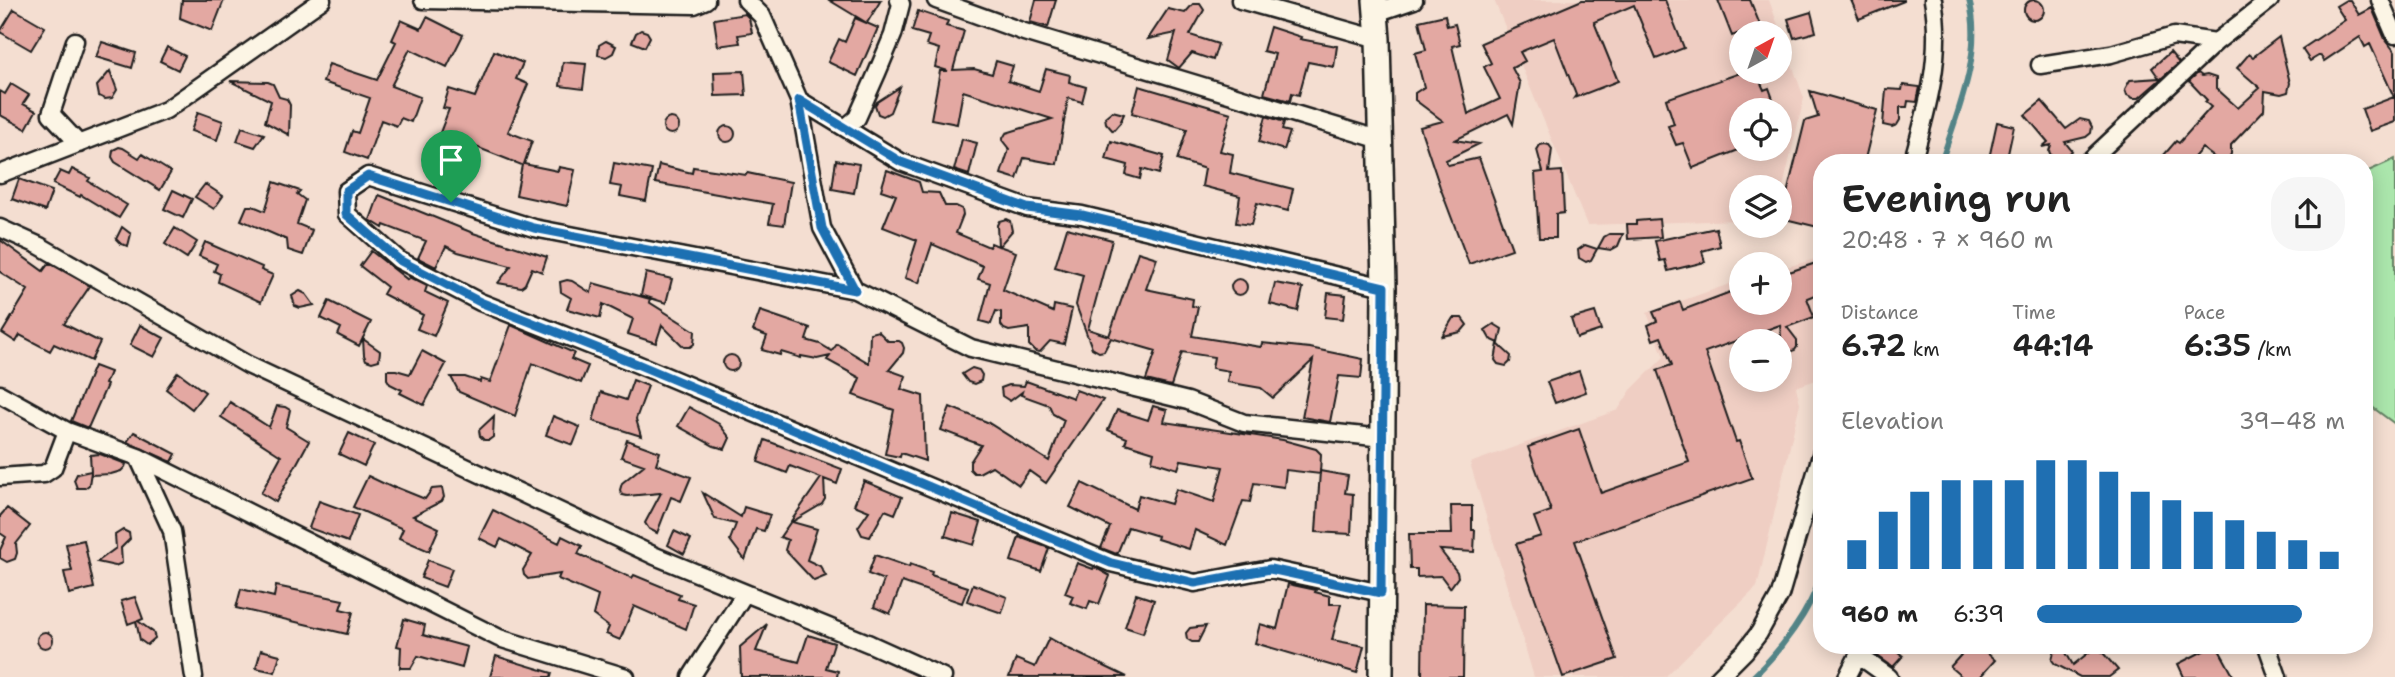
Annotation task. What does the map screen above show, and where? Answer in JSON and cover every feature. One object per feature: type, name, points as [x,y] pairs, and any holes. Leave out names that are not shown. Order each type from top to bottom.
[{"type":"main road","points":[[1376,6],[1384,287],[1381,677]]},
{"type":"street","points":[[0,174],[166,110],[322,0]]},
{"type":"street","points":[[424,0],[694,5],[706,0]]},
{"type":"street","points":[[746,0],[762,16],[799,100],[822,228],[855,290]]},
{"type":"street","points":[[845,128],[857,118],[877,73],[893,35],[901,4],[899,0]]},
{"type":"street","points":[[936,0],[1024,32],[1381,139]]},
{"type":"street","points":[[1240,0],[1378,39]]},
{"type":"street","points":[[1376,6],[1415,0]]},
{"type":"street","points":[[1914,154],[1935,68],[1937,26],[1933,0]]},
{"type":"street","points":[[2097,154],[2216,41],[2270,0]]},
{"type":"street","points":[[2380,0],[2395,35]]},
{"type":"street","points":[[2040,65],[2111,54],[2174,36],[2216,41]]},
{"type":"street","points":[[75,41],[51,114],[79,144]]},
{"type":"street","points":[[799,100],[901,162],[1027,208],[1082,215],[1384,287]]},
{"type":"street","points":[[1381,593],[1270,569],[1195,583],[1111,563],[688,385],[480,302],[399,260],[346,214],[346,191],[368,176],[534,228],[855,290],[971,348],[1188,401],[1244,423],[1383,438]]},
{"type":"street","points":[[0,228],[40,246],[248,365],[655,556],[870,644],[943,677]]},
{"type":"street","points":[[0,394],[67,431],[138,457],[499,638],[626,677]]},
{"type":"street","points":[[0,477],[44,474],[53,468],[67,431]]},
{"type":"street","points":[[138,457],[172,531],[194,677]]},
{"type":"street","points":[[1719,677],[1759,633],[1780,595],[1813,483]]},
{"type":"street","points":[[691,677],[746,593]]},
{"type":"street","points":[[1847,677],[1858,654]]},
{"type":"street","points":[[1864,654],[1888,677]]},
{"type":"street","points":[[2270,654],[2278,677]]},
{"type":"shaded area","points":[[1494,0],[1769,0],[1776,21],[1729,21],[1729,84],[1792,84],[1792,64],[1804,98],[1792,149],[1792,98],[1729,98],[1729,161],[1789,161],[1786,175],[1729,175],[1729,220],[1587,225]]},
{"type":"shaded area","points":[[1813,260],[1813,381],[1796,387],[1800,403],[1757,587],[1665,677],[1534,677],[1470,463],[1618,410],[1631,390],[1664,357],[1647,313],[1729,284],[1729,315],[1792,315],[1792,266]]},
{"type":"green space","points":[[2395,159],[2395,424],[2373,408],[2373,169]]},
{"type":"building","points":[[182,0],[224,0],[212,31],[180,18]]},
{"type":"building","points":[[829,0],[881,0],[867,23]]},
{"type":"building","points":[[1036,0],[1056,0],[1048,27],[1030,22]]},
{"type":"building","points":[[1582,0],[1665,0],[1684,48],[1656,59],[1634,5],[1594,22],[1618,81],[1574,98],[1576,95],[1554,38],[1520,52],[1525,61],[1512,68],[1520,83],[1513,124],[1508,114],[1455,140],[1479,144],[1446,160],[1448,165],[1479,158],[1512,249],[1469,264],[1420,127],[1443,121],[1415,100],[1415,93],[1424,87],[1415,53],[1426,50],[1419,21],[1445,15],[1447,26],[1455,24],[1460,44],[1452,46],[1468,114],[1500,99],[1484,67],[1491,63],[1481,43]]},
{"type":"building","points":[[1718,0],[1750,0],[1758,21],[1729,21],[1729,28]]},
{"type":"building","points":[[1851,0],[1904,0],[1904,1],[1859,19]]},
{"type":"building","points":[[2034,0],[2041,3],[2044,10],[2041,17],[2034,20],[2027,17],[2024,10],[2027,3]]},
{"type":"building","points":[[2350,0],[2359,15],[2372,8],[2385,39],[2395,52],[2395,122],[2370,131],[2362,109],[2394,97],[2370,44],[2365,47],[2360,37],[2324,61],[2320,55],[2310,61],[2302,49],[2345,20],[2336,6]]},
{"type":"building","points":[[1193,4],[1200,4],[1204,10],[1190,35],[1218,44],[1213,60],[1192,53],[1179,68],[1168,60],[1176,33],[1148,39],[1168,9],[1185,13]]},
{"type":"building","points":[[14,9],[45,27],[31,50],[0,32]]},
{"type":"building","points":[[918,11],[948,21],[946,26],[964,31],[953,70],[974,69],[992,74],[996,61],[1013,66],[1008,81],[1039,91],[1046,69],[1070,75],[1069,82],[1086,87],[1082,102],[1068,98],[1057,164],[1024,158],[1017,179],[1001,174],[1009,149],[1002,140],[1006,133],[1052,119],[963,91],[957,124],[931,119],[940,71],[948,71],[935,67],[939,49],[926,45],[929,36],[912,31]]},
{"type":"building","points":[[1811,12],[1816,32],[1794,38],[1792,21],[1788,19]]},
{"type":"building","points":[[745,14],[749,18],[752,33],[738,35],[740,43],[718,46],[714,19]]},
{"type":"building","points":[[427,17],[463,35],[447,67],[410,49],[391,86],[420,97],[411,122],[401,118],[397,126],[381,120],[367,160],[345,152],[352,131],[358,133],[370,98],[323,82],[329,64],[377,80],[396,42],[392,40],[401,20],[421,29]]},
{"type":"building","points":[[855,18],[878,28],[857,76],[828,62],[839,39],[845,42]]},
{"type":"building","points":[[1270,27],[1301,37],[1300,39],[1337,46],[1334,67],[1308,62],[1299,95],[1292,93],[1290,101],[1264,94],[1275,54],[1263,51]]},
{"type":"building","points":[[641,30],[647,32],[650,37],[645,47],[632,42],[636,33]]},
{"type":"building","points":[[2279,37],[2290,83],[2288,92],[2281,94],[2265,91],[2264,110],[2231,145],[2231,154],[2210,154],[2202,148],[2197,154],[2165,154],[2176,141],[2179,143],[2211,107],[2189,81],[2198,73],[2216,78],[2216,88],[2238,108],[2260,88],[2237,68],[2249,54],[2253,57]]},
{"type":"building","points":[[606,41],[616,46],[613,53],[606,57],[598,55],[599,45]]},
{"type":"building","points":[[102,42],[136,53],[132,68],[96,57]]},
{"type":"building","points":[[167,47],[185,56],[178,70],[160,61]]},
{"type":"building","points":[[494,51],[523,63],[516,79],[528,84],[508,132],[532,141],[524,164],[558,171],[559,167],[575,170],[567,206],[516,195],[522,165],[466,143],[464,148],[438,138],[449,109],[443,108],[449,89],[475,97]]},
{"type":"building","points":[[2170,52],[2179,63],[2139,98],[2127,95],[2125,89],[2130,80],[2159,78],[2152,68]]},
{"type":"building","points":[[563,62],[586,64],[583,89],[560,86]]},
{"type":"building","points":[[110,71],[117,90],[112,98],[105,99],[99,96],[97,86]]},
{"type":"building","points":[[744,71],[746,95],[715,96],[714,72]]},
{"type":"building","points":[[1729,77],[1729,84],[1761,84],[1764,90],[1769,88],[1773,98],[1729,98],[1729,154],[1693,168],[1683,143],[1676,145],[1668,126],[1674,124],[1666,99]]},
{"type":"building","points":[[230,81],[273,84],[279,97],[287,99],[290,105],[289,135],[265,122],[271,101]]},
{"type":"building","points":[[11,84],[29,95],[23,104],[36,111],[26,129],[0,115],[0,91],[5,94]]},
{"type":"building","points":[[1903,85],[1920,87],[1917,102],[1908,101],[1907,107],[1900,107],[1900,120],[1897,125],[1883,125],[1886,89],[1902,90]]},
{"type":"building","points":[[1139,86],[1231,113],[1220,151],[1233,154],[1230,173],[1293,189],[1288,211],[1257,203],[1251,225],[1236,223],[1240,196],[1202,186],[1205,169],[1177,160],[1187,129],[1132,113]]},
{"type":"building","points":[[900,87],[890,112],[883,116],[878,114],[875,105],[877,102]]},
{"type":"building","points":[[1810,91],[1877,110],[1866,154],[1813,154],[1813,226],[1792,221],[1792,175],[1805,121],[1818,117]]},
{"type":"building","points":[[2042,101],[2066,129],[2080,119],[2089,121],[2091,133],[2086,137],[2065,142],[2072,151],[2069,154],[2050,154],[2051,145],[2042,147],[2048,142],[2025,115]]},
{"type":"building","points":[[1112,111],[1124,114],[1113,131],[1106,123],[1105,117]]},
{"type":"building","points":[[198,112],[223,121],[217,140],[191,131]]},
{"type":"building","points":[[1266,116],[1284,122],[1282,130],[1290,132],[1284,150],[1259,142]]},
{"type":"building","points":[[671,118],[677,120],[677,132],[671,134],[665,132],[663,126],[665,120]]},
{"type":"building","points":[[1997,122],[2014,126],[2008,154],[1990,154]]},
{"type":"building","points":[[727,126],[733,128],[733,140],[727,142],[721,140],[719,134],[721,128]]},
{"type":"building","points":[[242,127],[264,134],[255,147],[237,141]]},
{"type":"building","points":[[962,139],[977,143],[969,175],[954,170]]},
{"type":"building","points":[[1111,141],[1164,156],[1159,174],[1142,169],[1140,179],[1126,175],[1128,165],[1106,159]]},
{"type":"building","points":[[1545,144],[1552,149],[1549,172],[1562,171],[1564,213],[1556,214],[1556,238],[1539,238],[1535,173],[1543,172],[1537,150],[1540,145]]},
{"type":"building","points":[[119,147],[139,158],[142,154],[171,172],[160,190],[115,162],[112,157],[113,150]]},
{"type":"building","points":[[836,160],[859,164],[854,193],[832,189]]},
{"type":"building","points":[[614,163],[652,170],[646,201],[620,196],[622,187],[610,185]]},
{"type":"building","points":[[659,165],[692,173],[693,167],[747,173],[791,182],[784,225],[769,223],[773,204],[655,183]]},
{"type":"building","points":[[72,169],[90,178],[88,181],[127,205],[119,218],[81,195],[80,197],[53,184],[60,171],[69,175]]},
{"type":"building","points":[[887,170],[919,182],[922,192],[939,193],[945,206],[962,209],[963,215],[956,233],[989,247],[991,243],[998,246],[999,221],[1010,221],[1012,231],[999,246],[1016,252],[1003,290],[1053,312],[1054,305],[1072,309],[1064,344],[1050,341],[1040,352],[1035,351],[1029,345],[1029,328],[1009,331],[1004,329],[1001,325],[1001,312],[996,311],[991,324],[980,321],[990,283],[978,279],[983,266],[932,244],[919,283],[905,278],[917,240],[883,227],[896,195],[881,190]]},
{"type":"building","points":[[19,179],[52,191],[45,211],[12,199]]},
{"type":"building","points":[[274,182],[300,191],[297,194],[305,200],[297,224],[312,230],[303,255],[288,250],[287,240],[241,220],[247,206],[265,211]]},
{"type":"building","points":[[205,184],[223,196],[214,209],[195,197]]},
{"type":"building","points":[[173,190],[192,199],[183,218],[164,209]]},
{"type":"building","points":[[379,195],[473,233],[547,257],[542,272],[532,268],[521,287],[498,283],[511,266],[458,252],[446,246],[436,267],[418,258],[426,241],[384,225],[383,228],[370,220]]},
{"type":"building","points":[[1659,219],[1661,237],[1628,239],[1627,224]]},
{"type":"building","points":[[122,227],[131,234],[128,246],[116,239]]},
{"type":"building","points":[[175,228],[197,242],[187,258],[165,244]]},
{"type":"building","points":[[1067,228],[1112,240],[1088,329],[1109,336],[1138,252],[1157,258],[1146,289],[1193,299],[1192,306],[1198,307],[1192,336],[1261,347],[1262,343],[1310,348],[1363,359],[1361,378],[1339,376],[1330,422],[1302,417],[1313,360],[1273,398],[1261,388],[1227,382],[1229,371],[1212,368],[1214,357],[1182,352],[1171,386],[1146,380],[1156,351],[1111,338],[1104,351],[1099,352],[1092,348],[1076,305],[1083,275],[1055,267]]},
{"type":"building","points":[[1716,228],[1720,246],[1702,251],[1705,262],[1668,271],[1665,260],[1660,261],[1655,241]]},
{"type":"building","points":[[1609,234],[1623,234],[1618,246],[1611,250],[1598,248],[1604,237]]},
{"type":"building","points":[[0,240],[43,271],[49,263],[90,286],[64,324],[100,342],[91,361],[54,344],[50,351],[20,335],[16,342],[2,333],[28,290],[0,272]]},
{"type":"building","points":[[205,242],[262,267],[261,270],[273,275],[261,302],[218,282],[220,274],[214,271],[217,264],[199,256]]},
{"type":"building","points":[[1585,245],[1597,249],[1591,260],[1586,262],[1579,258],[1578,250]]},
{"type":"building","points":[[371,251],[408,280],[409,277],[427,286],[425,292],[448,303],[434,336],[417,329],[423,315],[383,294],[387,287],[360,266]]},
{"type":"building","points":[[1813,264],[1813,296],[1807,298],[1813,317],[1787,327],[1789,329],[1780,329],[1780,325],[1769,329],[1729,329],[1729,343],[1705,352],[1736,442],[1739,441],[1752,478],[1575,541],[1617,659],[1563,677],[1516,544],[1541,536],[1534,517],[1551,511],[1528,447],[1579,429],[1601,493],[1689,462],[1657,370],[1672,365],[1661,337],[1653,340],[1648,325],[1657,321],[1653,312],[1680,302],[1683,310],[1729,293],[1729,315],[1792,315],[1792,271]]},
{"type":"building","points":[[646,273],[672,279],[666,303],[641,295]]},
{"type":"building","points":[[1239,279],[1245,281],[1245,293],[1239,295],[1233,293],[1231,287],[1233,281]]},
{"type":"building","points":[[567,280],[591,293],[593,283],[650,299],[649,302],[695,331],[694,344],[684,347],[662,325],[656,343],[628,334],[633,319],[603,304],[600,318],[567,309],[571,298],[561,292],[560,282]]},
{"type":"building","points":[[1275,283],[1303,288],[1298,311],[1270,304]]},
{"type":"building","points":[[300,291],[306,294],[314,305],[300,308],[295,306],[292,296]]},
{"type":"building","points":[[1328,293],[1346,295],[1343,319],[1325,317]]},
{"type":"building","points":[[329,301],[371,322],[359,346],[338,335],[341,328],[321,318]]},
{"type":"building","points":[[760,311],[810,328],[806,340],[832,351],[837,344],[869,363],[870,333],[878,331],[888,341],[902,343],[903,353],[889,370],[906,376],[901,389],[923,396],[925,461],[901,453],[900,457],[885,454],[894,410],[853,395],[860,378],[827,360],[830,356],[801,358],[762,350],[767,336],[753,331]]},
{"type":"building","points":[[1595,312],[1601,330],[1577,338],[1571,319]]},
{"type":"building","points":[[1453,318],[1462,318],[1467,325],[1461,332],[1442,336]]},
{"type":"building","points":[[1494,324],[1502,329],[1499,343],[1490,339],[1485,330]]},
{"type":"building","points":[[140,325],[164,338],[154,357],[130,345]]},
{"type":"building","points":[[511,325],[574,353],[571,359],[588,366],[581,383],[532,363],[515,416],[459,392],[451,377],[490,382]]},
{"type":"building","points":[[1792,334],[1797,340],[1795,350],[1792,351]]},
{"type":"building","points":[[363,339],[380,351],[379,360],[366,360]]},
{"type":"building","points":[[1498,344],[1511,356],[1506,366],[1495,360]]},
{"type":"building","points":[[422,351],[446,364],[424,405],[400,393],[402,390],[390,384],[387,379],[387,370],[410,374]]},
{"type":"building","points":[[731,355],[737,357],[737,369],[731,371],[725,369],[723,363],[725,357]]},
{"type":"building","points":[[94,366],[110,372],[88,428],[71,421]]},
{"type":"building","points":[[972,368],[979,370],[982,375],[981,381],[974,384],[968,382],[962,374]]},
{"type":"building","points":[[1579,371],[1586,392],[1555,403],[1547,382]]},
{"type":"building","points":[[178,372],[205,392],[192,409],[166,389]]},
{"type":"building","points":[[633,380],[648,386],[636,419],[641,436],[593,421],[601,392],[626,400]]},
{"type":"building","points":[[1026,381],[1073,398],[1076,390],[1103,400],[1046,483],[1029,471],[1019,485],[992,466],[974,473],[970,469],[970,462],[981,445],[941,430],[950,407],[987,422],[1049,461],[1064,420],[1053,414],[1049,405],[1021,395],[1022,392],[1010,401],[1002,396],[1001,388],[1009,385],[1024,386]]},
{"type":"building","points":[[230,402],[269,427],[277,406],[285,407],[290,410],[286,427],[309,441],[276,502],[261,493],[281,456],[221,417]]},
{"type":"building","points":[[1153,406],[1167,410],[1164,422],[1283,440],[1316,449],[1321,454],[1320,474],[1286,470],[1284,487],[1254,483],[1250,502],[1243,501],[1227,545],[1195,530],[1189,549],[1128,527],[1117,554],[1101,548],[1110,527],[1070,507],[1082,483],[1135,509],[1139,495],[1171,504],[1176,489],[1214,502],[1223,467],[1181,460],[1178,469],[1152,461],[1154,452],[1125,443],[1127,438],[1108,430],[1117,410],[1148,420]]},
{"type":"building","points":[[689,407],[719,424],[730,438],[725,449],[714,446],[678,426]]},
{"type":"building","points":[[494,416],[493,437],[484,440],[479,430]]},
{"type":"building","points":[[553,416],[580,427],[573,445],[546,435]]},
{"type":"building","points":[[134,432],[176,454],[172,462],[127,442]]},
{"type":"building","points":[[349,433],[374,445],[364,466],[339,454]]},
{"type":"building","points":[[627,440],[660,452],[656,464],[691,477],[681,501],[671,497],[657,533],[645,523],[661,493],[627,496],[622,495],[620,490],[622,483],[644,465],[621,457]]},
{"type":"building","points":[[765,440],[842,469],[837,484],[824,479],[825,499],[822,504],[792,522],[817,529],[807,560],[820,566],[826,576],[814,581],[785,550],[788,540],[780,537],[821,478],[790,466],[787,473],[758,462]]},
{"type":"building","points":[[100,454],[126,464],[125,467],[111,474],[91,475],[91,472],[89,485],[77,488],[74,480],[77,474],[91,471],[90,455]]},
{"type":"building","points":[[1320,471],[1348,476],[1345,493],[1353,494],[1351,534],[1316,532]]},
{"type":"building","points":[[368,476],[425,499],[432,489],[442,488],[442,501],[413,516],[439,528],[429,551],[399,538],[403,529],[353,507]]},
{"type":"building","points":[[864,481],[902,497],[895,514],[885,510],[870,537],[862,535],[858,527],[869,511],[854,505]]},
{"type":"building","points":[[703,493],[741,517],[744,507],[770,515],[764,531],[756,529],[745,560],[730,540],[736,524],[715,519]]},
{"type":"building","points":[[319,501],[358,515],[348,542],[309,528]]},
{"type":"building","points":[[1451,506],[1472,506],[1472,530],[1475,530],[1474,552],[1440,550],[1457,572],[1458,577],[1450,588],[1441,576],[1417,577],[1417,569],[1410,569],[1409,534],[1452,534]]},
{"type":"building","points":[[7,508],[30,526],[16,544],[15,559],[7,562],[0,558],[0,550],[6,537],[0,533],[0,516]]},
{"type":"building","points":[[493,510],[559,543],[562,536],[582,546],[578,554],[632,578],[634,575],[680,594],[678,599],[694,604],[686,629],[634,606],[620,640],[606,634],[609,627],[593,615],[598,596],[558,579],[560,574],[528,579],[523,570],[532,555],[501,539],[497,547],[479,538]]},
{"type":"building","points":[[952,513],[981,522],[974,545],[945,536]]},
{"type":"building","points":[[123,530],[129,533],[130,539],[121,548],[122,563],[115,566],[97,562],[116,548],[115,535]]},
{"type":"building","points":[[674,531],[691,539],[684,554],[668,545]]},
{"type":"building","points":[[1019,537],[1049,548],[1041,571],[1011,561]]},
{"type":"building","points":[[84,540],[94,588],[69,594],[64,572],[72,571],[66,544]]},
{"type":"building","points":[[875,555],[909,567],[910,564],[932,572],[931,575],[968,587],[962,603],[902,582],[890,614],[874,607],[884,580],[868,574]]},
{"type":"building","points":[[428,560],[452,569],[445,587],[421,578]]},
{"type":"building","points":[[1077,563],[1093,569],[1094,567],[1110,576],[1099,604],[1090,601],[1087,609],[1070,603],[1073,596],[1065,593]]},
{"type":"building","points":[[973,584],[1007,597],[1002,613],[967,601]]},
{"type":"building","points":[[1288,584],[1316,590],[1315,592],[1330,596],[1330,604],[1341,604],[1332,640],[1364,646],[1357,673],[1255,643],[1260,624],[1277,629]]},
{"type":"building","points":[[276,586],[343,600],[340,609],[353,612],[347,634],[236,608],[241,589],[274,597]]},
{"type":"building","points":[[1136,594],[1154,600],[1143,633],[1125,627]]},
{"type":"building","points":[[135,597],[143,619],[138,621],[153,632],[155,638],[147,645],[140,640],[136,621],[128,624],[121,601]]},
{"type":"building","points":[[1423,605],[1464,606],[1463,677],[1422,677]]},
{"type":"building","points":[[404,619],[425,625],[423,635],[467,647],[462,668],[418,656],[411,668],[400,668],[401,647],[397,646]]},
{"type":"building","points":[[767,624],[756,651],[799,662],[808,635],[834,643],[826,668],[838,671],[837,677],[741,677],[740,647]]},
{"type":"building","points":[[1206,626],[1198,642],[1187,639],[1186,633],[1190,628]]},
{"type":"building","points":[[45,632],[53,640],[45,648],[37,640]]},
{"type":"building","points":[[1049,638],[1127,677],[1009,677],[1016,659],[1035,667]]},
{"type":"building","points":[[261,650],[280,655],[275,672],[256,668]]},
{"type":"building","points":[[1875,654],[1901,654],[1903,656],[1893,667]]},
{"type":"building","points":[[1962,654],[1988,654],[1995,660],[1980,677],[1962,677],[1950,667]]},
{"type":"building","points":[[2054,654],[2067,654],[2073,665],[2087,654],[2104,654],[2118,670],[2109,677],[2080,677],[2055,664],[2052,660]]},
{"type":"building","points":[[2197,654],[2221,654],[2234,677],[2184,677],[2178,664]]},
{"type":"building","points":[[496,656],[552,673],[551,677],[490,677]]},
{"type":"waterway","points":[[1944,154],[1961,103],[1971,61],[1973,20],[1969,0]]},
{"type":"waterway","points":[[1753,677],[1794,630],[1813,596]]},
{"type":"route","points":[[799,100],[901,162],[1027,208],[1082,215],[1384,287],[1381,593],[1270,569],[1195,583],[1111,563],[637,364],[480,302],[399,260],[346,214],[346,191],[368,176],[451,202],[534,228],[855,290],[822,228],[799,100]]}]
